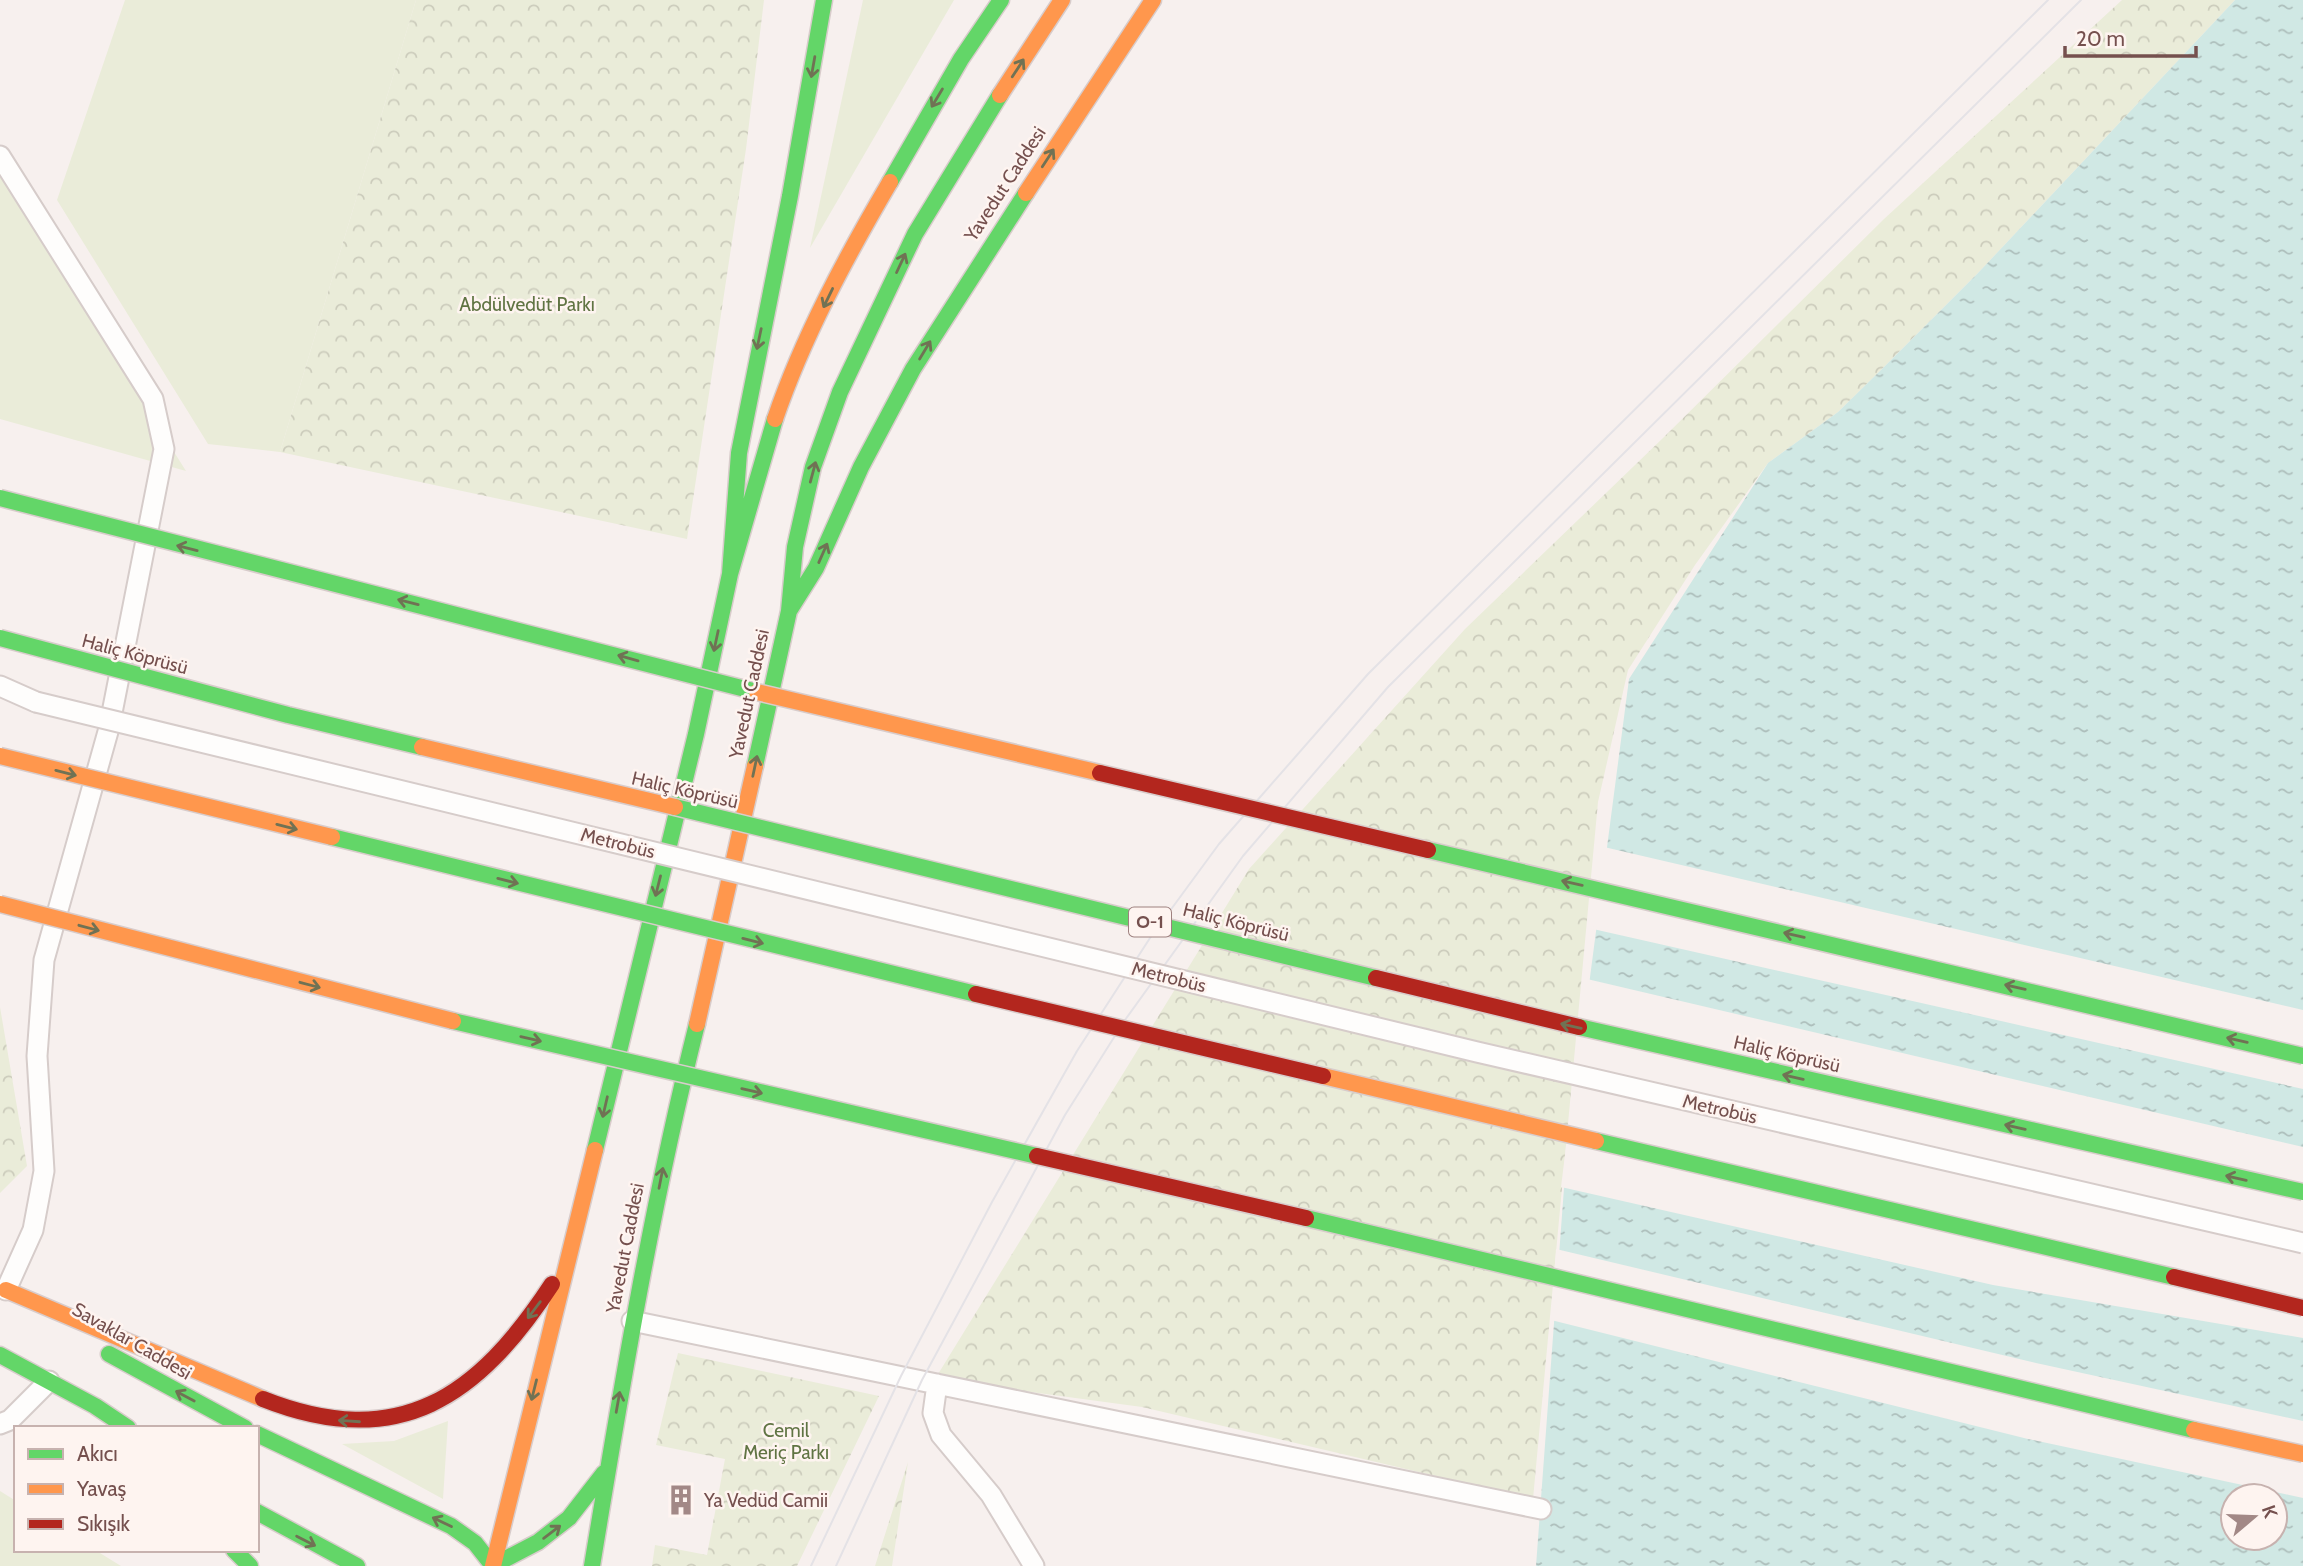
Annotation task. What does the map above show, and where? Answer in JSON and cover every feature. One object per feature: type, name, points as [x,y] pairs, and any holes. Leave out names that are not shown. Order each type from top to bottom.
[{"type":"main road","points":[[730,574],[738,453],[790,196],[824,0]]},
{"type":"main road","points":[[493,1566],[696,734],[730,574],[761,461],[790,376],[860,233],[961,59],[1001,0]]},
{"type":"main road","points":[[789,611],[795,547],[813,467],[840,392],[915,234],[962,152],[1062,0]]},
{"type":"main road","name":"Yavedut Caddesi","points":[[592,1566],[632,1321],[671,1127],[710,972],[789,611],[816,568],[867,454],[913,369],[960,292],[1153,0]]},
{"type":"main road","points":[[0,498],[97,525],[601,650],[694,677],[2303,1056]]},
{"type":"main road","name":"Haliç Köprüsü","points":[[0,638],[288,715],[1027,891],[1534,1017],[2303,1192]]},
{"type":"main road","points":[[0,756],[851,965],[2303,1308]]},
{"type":"main road","points":[[0,904],[398,1008],[1283,1213],[2040,1396],[2303,1454]]},
{"type":"main road","points":[[3,1289],[159,1352],[259,1398],[308,1415],[371,1422],[427,1409],[461,1389],[519,1331],[545,1297],[571,1253]]},
{"type":"main road","name":"Savaklar Caddesi","points":[[3,1289],[131,1368],[241,1426]]},
{"type":"main road","points":[[0,1355],[95,1406],[125,1426]]},
{"type":"main road","points":[[95,1406],[112,1426]]},
{"type":"main road","points":[[259,1435],[451,1526],[475,1543],[493,1566]]},
{"type":"main road","points":[[493,1566],[538,1542],[569,1518],[607,1469]]},
{"type":"main road","points":[[259,1513],[357,1566]]},
{"type":"main road","points":[[236,1552],[250,1566]]},
{"type":"lane","points":[[0,156],[153,399],[164,449],[109,728],[44,960],[37,1056],[44,1171],[33,1230],[3,1289]]},
{"type":"lane","name":"Metrobüs","points":[[0,687],[36,702]]},
{"type":"lane","name":"Metrobüs","points":[[0,696],[36,702],[1477,1052],[2303,1243]]},
{"type":"lane","points":[[632,1321],[1541,1509]]},
{"type":"lane","points":[[0,1424],[9,1420],[49,1381]]},
{"type":"lane","points":[[937,1384],[933,1413],[941,1435],[990,1495],[1034,1566]]},
{"type":"green space","points":[[125,0],[416,0],[280,452],[208,444],[57,200]]},
{"type":"green space","name":"Abdülvedüt Parkı","points":[[416,0],[764,0],[746,149],[687,539],[280,452]]},
{"type":"green space","points":[[863,0],[954,0],[810,248]]},
{"type":"green space","points":[[2122,0],[2235,0],[1978,273],[1883,368],[1838,412],[1768,463],[1695,565],[1628,670],[1598,802],[1533,1499],[1142,1407],[935,1379],[1249,869],[1465,629],[1884,219]]},
{"type":"green space","points":[[0,175],[186,471],[0,419]]},
{"type":"green space","points":[[0,1007],[27,1166],[0,1193]]},
{"type":"green space","name":"Cemil Meriç Parkı","points":[[678,1353],[879,1396],[797,1566],[652,1566],[655,1545],[707,1555],[725,1459],[656,1445]]},
{"type":"green space","points":[[448,1421],[443,1499],[342,1444],[394,1441]]},
{"type":"green space","points":[[908,1462],[892,1566],[875,1566]]},
{"type":"green space","points":[[0,1491],[14,1500],[14,1552],[98,1552],[121,1566],[0,1566]]},
{"type":"water","points":[[2235,0],[2303,0],[2303,1566],[1536,1566],[1566,1161],[1629,679],[1768,463],[1838,412],[1978,273]]},
{"type":"pier","points":[[1604,847],[2303,1010],[2303,1089],[1593,929]]},
{"type":"pier","points":[[1587,979],[2303,1147],[2303,1338],[1993,1285],[1561,1187]]},
{"type":"pier","points":[[1556,1249],[2036,1363],[2303,1421],[2303,1498],[2289,1495],[2289,1482],[2228,1482],[2028,1439],[1551,1320]]},
{"type":"tram line","points":[[811,1566],[901,1376],[992,1202],[1077,1051],[1150,938],[1219,844],[1368,674],[2048,0]]},
{"type":"tram line","points":[[836,1566],[922,1380],[1065,1115],[1125,1020],[1243,856],[1388,687],[2081,0]]},
{"type":"traffic: fast","points":[[730,574],[739,453],[790,196],[824,0]]},
{"type":"traffic: fast","points":[[890,182],[961,59],[1001,0]]},
{"type":"traffic: fast","points":[[789,611],[795,547],[813,467],[840,392],[915,234],[1000,95]]},
{"type":"traffic: fast","points":[[755,766],[789,611],[816,568],[861,467],[913,369],[1026,193]]},
{"type":"traffic: fast","points":[[595,1150],[696,734],[730,574],[775,419]]},
{"type":"traffic: fast","points":[[0,498],[757,692]]},
{"type":"traffic: fast","points":[[0,638],[288,715],[422,747]]},
{"type":"traffic: fast","points":[[675,807],[1376,978]]},
{"type":"traffic: fast","points":[[332,837],[976,994]]},
{"type":"traffic: fast","points":[[1428,850],[2303,1056]]},
{"type":"traffic: fast","points":[[453,1021],[1037,1156]]},
{"type":"traffic: fast","points":[[592,1566],[652,1226],[697,1024]]},
{"type":"traffic: fast","points":[[1579,1027],[2303,1192]]},
{"type":"traffic: fast","points":[[1596,1141],[2174,1277]]},
{"type":"traffic: fast","points":[[1306,1218],[2194,1430]]},
{"type":"traffic: fast","points":[[109,1354],[241,1426]]},
{"type":"traffic: fast","points":[[0,1355],[95,1406],[125,1426]]},
{"type":"traffic: fast","points":[[259,1435],[451,1526],[475,1543],[493,1566]]},
{"type":"traffic: fast","points":[[492,1566],[538,1542],[569,1518],[604,1473]]},
{"type":"traffic: fast","points":[[259,1513],[357,1566]]},
{"type":"traffic: fast","points":[[236,1552],[250,1566]]},
{"type":"traffic: slow","points":[[1000,95],[1062,0]]},
{"type":"traffic: slow","points":[[1026,193],[1153,0]]},
{"type":"traffic: slow","points":[[775,419],[826,298],[890,182]]},
{"type":"traffic: slow","points":[[757,692],[1100,773]]},
{"type":"traffic: slow","points":[[422,747],[675,807]]},
{"type":"traffic: slow","points":[[0,756],[332,837]]},
{"type":"traffic: slow","points":[[697,1024],[755,766]]},
{"type":"traffic: slow","points":[[0,904],[453,1021]]},
{"type":"traffic: slow","points":[[1323,1076],[1596,1141]]},
{"type":"traffic: slow","points":[[493,1566],[595,1150]]},
{"type":"traffic: slow","points":[[6,1290],[263,1399]]},
{"type":"traffic: slow","points":[[2194,1430],[2303,1454]]},
{"type":"traffic: jam","points":[[1100,773],[1428,850]]},
{"type":"traffic: jam","points":[[1376,978],[1579,1027]]},
{"type":"traffic: jam","points":[[976,994],[1323,1076]]},
{"type":"traffic: jam","points":[[1037,1156],[1306,1218]]},
{"type":"traffic: jam","points":[[2174,1277],[2303,1308]]},
{"type":"traffic: jam","points":[[263,1399],[311,1414],[355,1420],[395,1416],[431,1404],[464,1384],[495,1357],[524,1324],[552,1284]]},
{"type":"place","name":"Ya Vedüd Camii","points":[[681,1500]]}]
